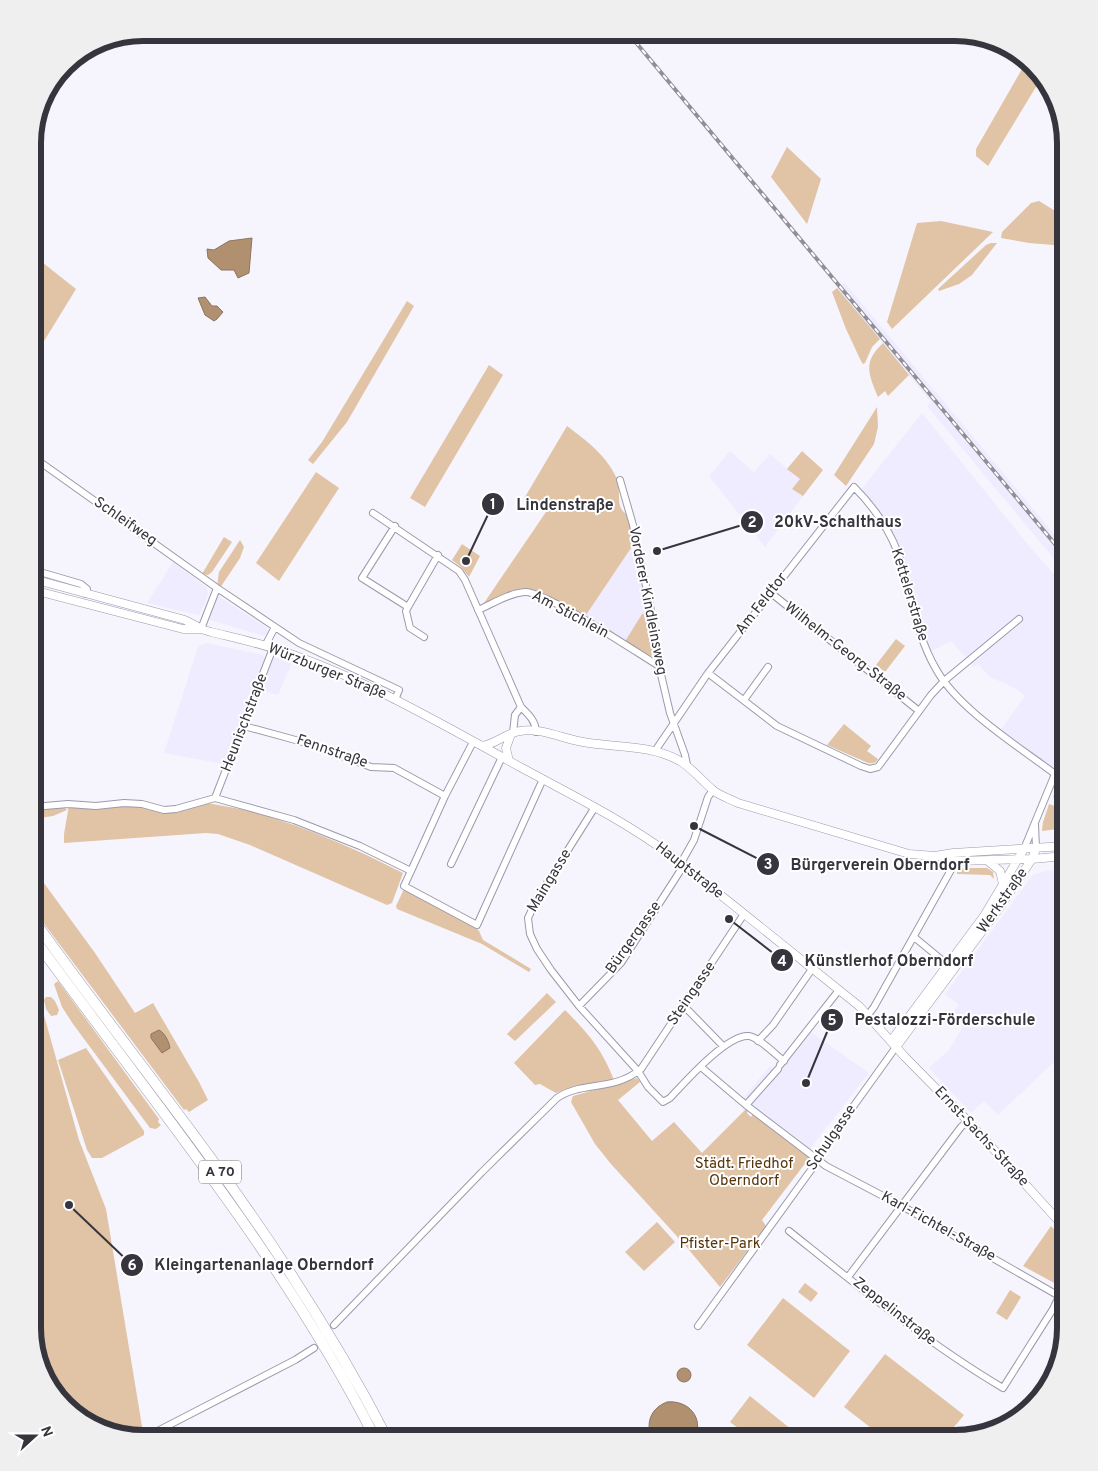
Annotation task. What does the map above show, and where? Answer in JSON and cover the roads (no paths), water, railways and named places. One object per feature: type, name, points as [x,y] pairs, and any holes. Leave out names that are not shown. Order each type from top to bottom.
[{"type":"highway","name":"A 70","points":[[41,930],[208,1154],[273,1246],[332,1340],[383,1430]]},
{"type":"highway","name":"A 70","points":[[41,948],[200,1161],[273,1266],[327,1352],[371,1430]]},
{"type":"main road","name":"Würzburger Straße","points":[[41,581],[185,620],[201,629],[269,647],[356,681],[482,746]]},
{"type":"main road","name":"Würzburger Straße","points":[[41,593],[183,629],[201,629]]},
{"type":"main road","points":[[84,604],[86,594]]},
{"type":"main road","points":[[482,746],[490,745],[512,733],[522,730],[584,742],[655,751],[679,760],[713,790],[738,803],[895,851],[920,856],[1057,847]]},
{"type":"main road","points":[[506,759],[506,748],[512,733]]},
{"type":"main road","name":"Hauptstraße","points":[[482,746],[595,807],[645,837],[682,864],[812,970],[856,1003],[894,1044]]},
{"type":"main road","name":"Werkstraße","points":[[894,1044],[984,916],[1024,849]]},
{"type":"main road","name":"Werkstraße","points":[[894,1044],[990,920],[1032,859],[1036,849]]},
{"type":"main road","points":[[935,856],[956,861],[1018,860],[1057,857]]},
{"type":"main road","points":[[988,861],[1000,871],[1003,884]]},
{"type":"main road","name":"Ernst-Sachs-Straße","points":[[894,1044],[1057,1218]]},
{"type":"street","name":"Schleifweg","points":[[41,463],[275,627]]},
{"type":"street","name":"Vorderer Kindleinsweg","points":[[620,480],[633,525],[650,605],[659,666],[673,723]]},
{"type":"street","name":"Am Feldtor","points":[[655,751],[708,673],[854,487]]},
{"type":"street","name":"Kettelerstraße","points":[[854,487],[874,510],[890,536],[900,559],[927,652],[944,681],[975,714],[1055,774]]},
{"type":"street","points":[[373,513],[395,526],[459,571],[521,708],[530,716],[536,727],[536,732]]},
{"type":"street","points":[[395,526],[362,578],[408,607]]},
{"type":"street","points":[[424,637],[410,628],[406,611],[438,555]]},
{"type":"street","points":[[41,572],[81,584],[87,589],[86,594]]},
{"type":"street","points":[[201,629],[217,588]]},
{"type":"street","name":"Am Stichlein","points":[[478,610],[519,593],[539,595],[659,666]]},
{"type":"street","name":"Wilhelm-Georg-Straße","points":[[771,593],[919,711]]},
{"type":"street","points":[[708,673],[786,732],[870,769],[878,767],[919,711],[944,681],[1019,619]]},
{"type":"street","points":[[269,647],[275,627]]},
{"type":"street","name":"Würzburger Straße","points":[[275,627],[307,647],[399,690],[395,700]]},
{"type":"street","name":"Heunischstraße","points":[[215,798],[244,726],[269,647]]},
{"type":"street","points":[[744,700],[768,667]]},
{"type":"street","points":[[512,733],[515,715],[521,708]]},
{"type":"street","points":[[673,723],[685,755],[687,766]]},
{"type":"street","name":"Fennstraße","points":[[244,726],[310,744],[371,767],[394,768],[445,796]]},
{"type":"street","points":[[473,742],[445,796],[404,886],[477,925],[543,779]]},
{"type":"street","points":[[451,864],[506,759]]},
{"type":"street","points":[[1024,849],[1055,774]]},
{"type":"street","points":[[682,864],[694,840],[708,797],[713,790]]},
{"type":"street","points":[[41,806],[68,804],[96,806],[124,803],[142,804],[164,810],[176,809],[215,798],[294,820],[360,846],[411,870]]},
{"type":"street","name":"Maingasse","points":[[595,807],[537,899],[528,918],[530,934],[537,949],[551,970],[579,1006],[638,1071],[648,1087],[663,1102],[670,1098],[701,1067]]},
{"type":"street","points":[[1034,823],[1036,849]]},
{"type":"street","points":[[868,1015],[956,861]]},
{"type":"street","name":"Bürgergasse","points":[[579,1006],[620,963],[682,864]]},
{"type":"street","name":"Steingasse","points":[[638,1071],[684,1006],[744,914]]},
{"type":"street","points":[[914,937],[948,965]]},
{"type":"street","points":[[758,1041],[773,1025],[812,970]]},
{"type":"street","points":[[746,1105],[781,1065],[839,990]]},
{"type":"street","points":[[684,1006],[723,1046]]},
{"type":"street","points":[[701,1067],[723,1046],[751,1036],[781,1065]]},
{"type":"street","name":"Schulgasse","points":[[698,1326],[811,1170],[894,1044]]},
{"type":"street","name":"Karl-Fichtel-Straße","points":[[701,1067],[816,1160],[902,1206],[1057,1295]]},
{"type":"street","points":[[334,1325],[482,1172],[557,1098],[569,1092],[617,1082],[638,1071]]},
{"type":"street","points":[[848,1277],[961,1127],[968,1121]]},
{"type":"street","name":"Zeppelinstraße","points":[[789,1231],[959,1362],[1003,1388],[1057,1300]]},
{"type":"street","points":[[159,1430],[295,1360],[314,1348]]},
{"type":"railway","points":[[635,41],[1057,546]]},
{"type":"place","name":"20kV-Schalthaus","points":[[657,551]]},
{"type":"place","name":"Lindenstraße","points":[[466,561]]},
{"type":"place","name":"Bürgerverein Oberndorf","points":[[694,826]]},
{"type":"place","name":"Künstlerhof Oberndorf","points":[[729,919]]},
{"type":"place","name":"Pestalozzi-Förderschule","points":[[806,1083]]},
{"type":"place","name":"Kleingartenanlage Oberndorf","points":[[69,1205]]},
{"type":"park label","name":"Städt. Friedhof Oberndorf","points":[[744,1172]]},
{"type":"park label","name":"Pfister-Park","points":[[720,1244]]}]
